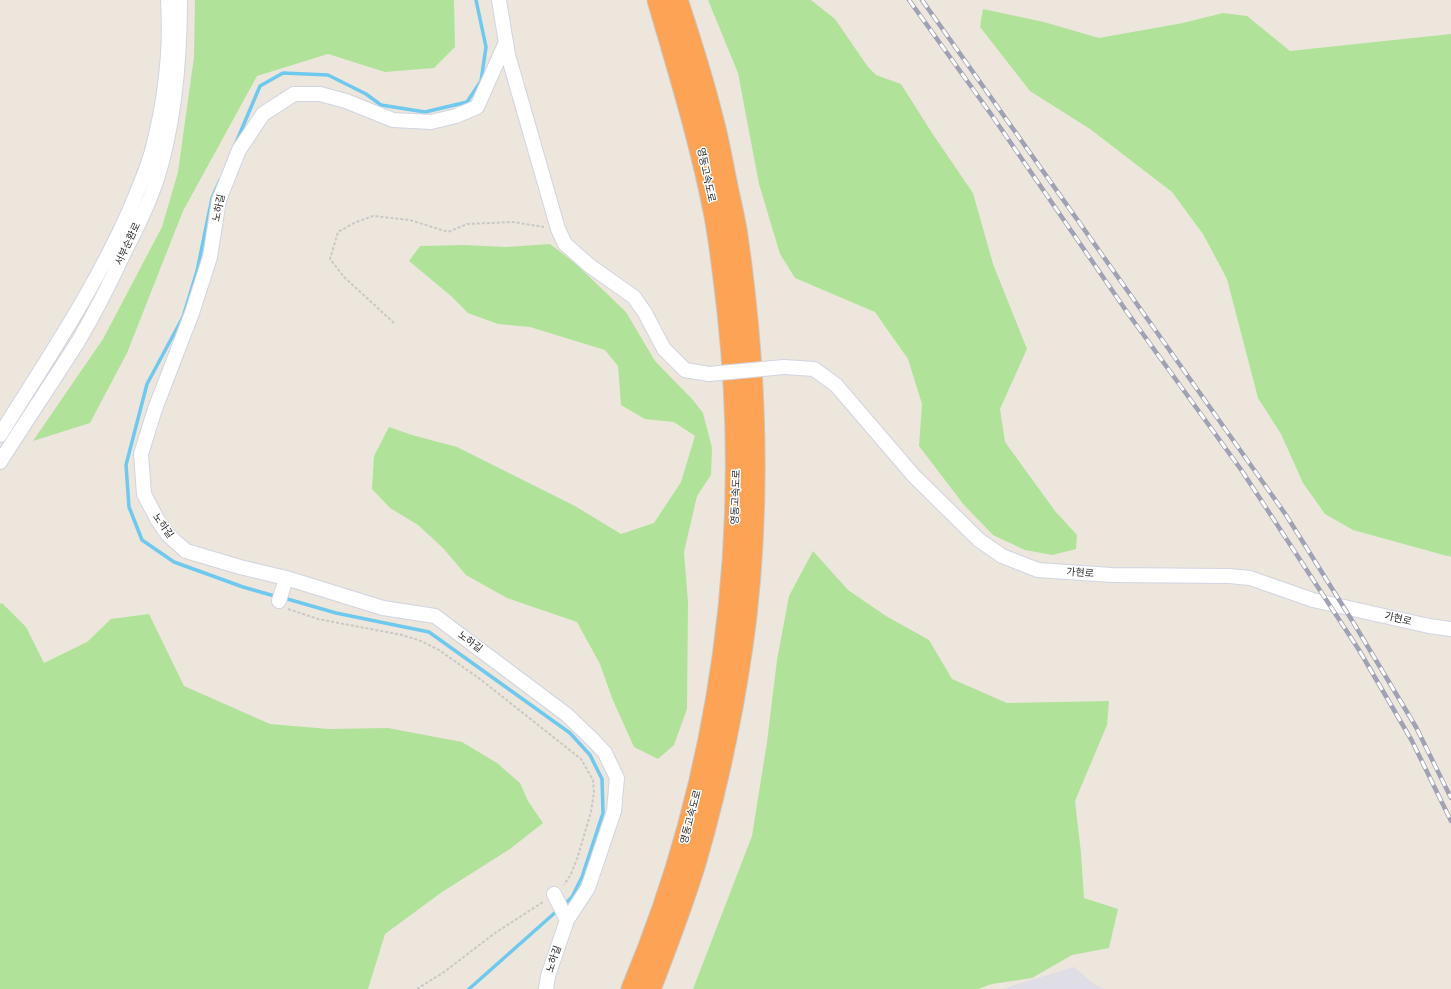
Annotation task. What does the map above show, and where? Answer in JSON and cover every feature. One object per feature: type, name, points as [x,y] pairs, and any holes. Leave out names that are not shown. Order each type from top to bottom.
[{"type":"highway","name":"영동고속도로","points":[[632,989],[669,892],[691,821],[718,697],[730,611],[737,474],[736,405],[732,347],[716,218],[701,148],[658,0]]},
{"type":"highway","name":"영동고속도로","points":[[650,989],[671,935],[696,861],[718,774],[734,696],[746,616],[752,537],[754,460],[751,383],[746,317],[737,235],[717,137],[696,58],[677,0]]},
{"type":"street","name":"서부순환로","points":[[0,435],[93,286],[115,244],[139,187],[153,148],[161,110],[169,27],[168,0]]},
{"type":"street","name":"서부순환로","points":[[0,462],[79,339],[110,283],[156,183],[174,106],[178,63],[180,0]]},
{"type":"street","name":"가현로","points":[[500,0],[508,55],[558,229],[565,244],[590,266],[634,297],[645,313],[664,349],[685,370],[709,374],[784,367],[814,370],[836,385],[914,476],[979,540],[1002,556],[1038,570],[1111,575],[1229,576],[1250,578],[1313,600],[1429,626],[1451,629]]},
{"type":"street","name":"노하길","points":[[506,42],[477,107],[456,116],[431,122],[394,120],[346,101],[320,94],[294,94],[263,114],[239,150],[220,200],[210,257],[194,306],[155,409],[141,454],[144,494],[157,519],[168,535],[186,551],[240,567],[283,594],[435,616],[567,715],[605,753],[616,778],[614,812],[588,888],[565,918],[548,976],[546,989]]},
{"type":"street","points":[[555,897],[565,918]]},
{"type":"path","points":[[394,322],[344,277],[330,259],[338,232],[354,223],[373,216],[410,220],[448,232],[467,224],[513,222],[558,229]]},
{"type":"path","points":[[283,594],[318,619],[402,635],[421,641],[439,650],[480,679],[581,759],[593,780],[594,792],[591,812],[571,874],[555,897],[495,933],[444,972],[417,989]]},
{"type":"shaded area","points":[[1074,967],[1095,985],[1105,989],[1002,989]]},
{"type":"green space","points":[[195,0],[454,0],[455,47],[434,68],[385,72],[328,54],[257,76],[183,211],[127,353],[90,423],[33,441],[103,339],[162,227],[178,172],[194,57]]},
{"type":"green space","points":[[708,0],[811,0],[835,19],[868,67],[876,75],[901,84],[973,193],[993,264],[1027,349],[1000,409],[1005,442],[1055,511],[1077,535],[1076,549],[1052,555],[1025,550],[993,535],[964,505],[919,446],[922,404],[908,359],[875,312],[795,278],[780,254],[759,184],[738,73]]},
{"type":"green space","points":[[983,9],[1044,22],[1099,38],[1183,23],[1223,13],[1247,16],[1290,51],[1451,34],[1451,557],[1353,530],[1325,514],[1303,483],[1281,434],[1258,398],[1227,279],[1203,234],[1172,192],[1090,129],[1030,91],[980,27]]},
{"type":"green space","points":[[550,244],[576,264],[626,312],[655,361],[693,400],[703,413],[712,448],[711,475],[697,496],[684,552],[688,602],[687,709],[674,745],[658,759],[634,747],[612,698],[600,664],[577,622],[507,598],[466,575],[443,548],[418,525],[390,508],[372,489],[374,456],[389,427],[457,447],[575,506],[621,534],[654,523],[681,482],[695,436],[674,422],[645,419],[621,405],[618,366],[605,350],[530,327],[498,324],[468,313],[451,296],[409,261],[420,246],[464,245],[506,247]]},
{"type":"green space","points":[[813,551],[848,590],[886,616],[929,640],[952,679],[1007,703],[1109,701],[1107,725],[1075,801],[1084,898],[1118,909],[1109,948],[1072,955],[1032,978],[992,984],[978,989],[693,989],[752,836],[767,742],[777,660],[789,596]]},
{"type":"green space","points":[[2,603],[26,627],[44,663],[87,642],[111,619],[149,614],[184,686],[270,724],[329,729],[388,728],[462,742],[497,763],[520,783],[528,801],[543,823],[510,849],[442,892],[385,934],[368,989],[0,989],[0,604]]},
{"type":"waterway","points":[[235,145],[260,86],[283,73],[328,75],[366,94],[381,105],[425,112],[467,102],[481,81],[486,47],[476,0]]},
{"type":"waterway","points":[[220,180],[212,198],[197,271],[183,317],[147,384],[126,465],[129,507],[142,540],[174,562],[243,587],[278,597]]},
{"type":"waterway","points":[[284,598],[336,613],[429,632],[570,733],[590,755],[602,779],[603,813],[582,877],[572,897],[563,906]]},
{"type":"waterway","points":[[469,989],[558,910]]},
{"type":"railway","points":[[909,0],[993,117],[1127,312],[1242,471],[1359,650],[1412,741],[1451,821]]},
{"type":"railway","points":[[922,0],[1286,515],[1416,727],[1451,798]]}]
